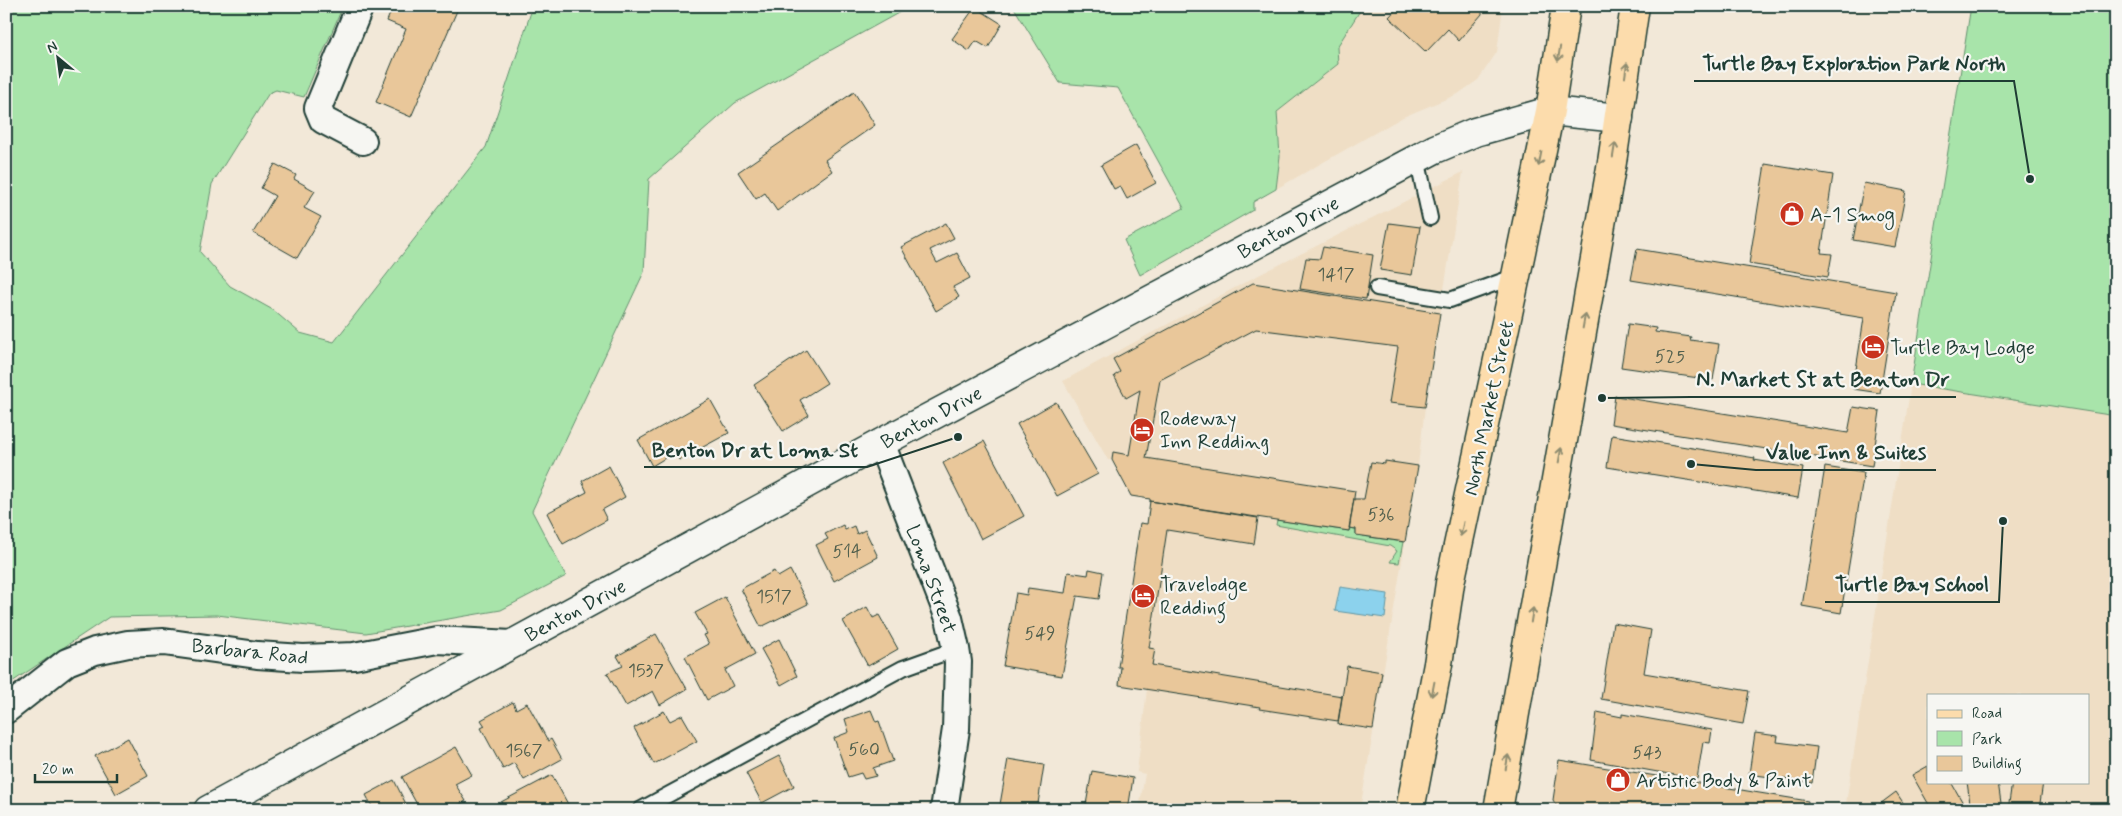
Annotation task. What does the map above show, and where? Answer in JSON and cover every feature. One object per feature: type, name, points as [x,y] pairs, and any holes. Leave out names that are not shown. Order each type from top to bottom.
[{"type":"main road","name":"North Market Street","points":[[1410,810],[1438,664],[1450,583],[1550,111],[1566,6]]},
{"type":"main road","points":[[1498,810],[1619,118],[1635,6]]},
{"type":"street","points":[[360,6],[318,108],[323,120],[363,140]]},
{"type":"street","name":"Benton Drive","points":[[208,810],[881,443],[1417,158],[1475,132],[1550,111],[1619,118]]},
{"type":"street","name":"Loma Street","points":[[881,443],[949,618],[956,649],[958,662],[956,729],[944,810]]},
{"type":"street","name":"Barbara Road","points":[[6,710],[67,662],[95,651],[128,644],[164,642],[257,655],[303,658],[354,656],[437,640],[512,644]]},
{"type":"lane","points":[[1417,158],[1430,218]]},
{"type":"lane","points":[[1377,288],[1450,300],[1516,276]]},
{"type":"lane","points":[[640,810],[903,668],[956,649]]},
{"type":"shaded area","points":[[1363,6],[1503,6],[1497,52],[1478,80],[1458,94],[1403,117],[1276,189],[1280,156],[1277,112],[1338,64],[1337,47]]},
{"type":"shaded area","points":[[1463,172],[1425,407],[1418,466],[1360,810],[1139,810],[1145,774],[1137,772],[1147,689],[1119,685],[1121,667],[1118,667],[1140,523],[1147,524],[1150,499],[1131,496],[1112,460],[1108,460],[1063,381],[1251,279]]},
{"type":"shaded area","points":[[1911,384],[2116,416],[2116,810],[1845,810]]},
{"type":"green space","points":[[6,6],[343,6],[304,97],[276,90],[269,93],[212,184],[200,252],[230,286],[273,310],[300,333],[334,342],[486,147],[533,6],[911,6],[735,103],[649,179],[644,272],[532,511],[566,576],[501,610],[366,633],[217,615],[109,617],[6,686]]},
{"type":"green space","points":[[1013,6],[1363,6],[1337,47],[1338,64],[1277,112],[1280,156],[1276,189],[1253,202],[1253,210],[1140,275],[1124,240],[1184,208],[1118,88],[1060,83]]},
{"type":"green space","points":[[1971,6],[2116,6],[2116,416],[1911,384]]},
{"type":"green space","points":[[1277,520],[1349,531],[1349,528],[1356,529],[1356,535],[1403,542],[1399,563],[1390,562],[1397,551],[1390,546],[1276,525]]},
{"type":"water","points":[[1340,587],[1388,594],[1385,618],[1335,611]]},
{"type":"building","points":[[393,6],[459,6],[411,117],[376,102],[406,29],[387,21]]},
{"type":"building","points":[[1399,6],[1482,6],[1482,14],[1459,41],[1448,29],[1426,52],[1389,17]]},
{"type":"building","points":[[975,7],[1002,24],[988,48],[976,41],[969,51],[952,39]]},
{"type":"building","points":[[854,92],[875,125],[825,160],[832,171],[777,211],[765,193],[756,199],[738,172]]},
{"type":"building","points":[[1136,145],[1156,183],[1127,199],[1120,186],[1114,189],[1101,165]]},
{"type":"building","points":[[275,164],[296,175],[294,179],[315,191],[304,208],[321,217],[297,258],[253,233],[275,196],[261,188]]},
{"type":"building","name":"A-1 Smog","points":[[1765,164],[1833,175],[1821,253],[1832,254],[1828,277],[1749,264]]},
{"type":"building","points":[[1864,183],[1906,191],[1895,247],[1853,240]]},
{"type":"building","points":[[946,223],[954,238],[930,250],[937,263],[957,253],[970,278],[953,287],[959,297],[936,311],[901,247]]},
{"type":"building","points":[[1389,223],[1420,227],[1412,275],[1380,270]]},
{"type":"building","points":[[1323,247],[1373,255],[1366,299],[1300,289],[1306,258],[1320,259]]},
{"type":"building","name":"Turtle Bay Lodge","points":[[1637,249],[1896,292],[1880,393],[1853,389],[1864,318],[1631,280]]},
{"type":"building","name":"Rodeway Inn Redding","points":[[1253,283],[1440,313],[1425,407],[1389,403],[1398,347],[1256,329],[1160,380],[1146,458],[1355,491],[1349,531],[1150,501],[1150,499],[1131,496],[1112,460],[1113,452],[1129,455],[1140,390],[1126,398],[1114,376],[1120,372],[1113,359]]},
{"type":"building","points":[[1628,324],[1656,328],[1655,332],[1691,337],[1690,340],[1719,344],[1713,380],[1621,367]]},
{"type":"building","points":[[806,350],[827,383],[800,400],[809,415],[783,431],[754,385]]},
{"type":"building","points":[[1615,396],[1848,433],[1853,407],[1880,411],[1872,466],[1611,424]]},
{"type":"building","points":[[710,399],[729,433],[679,460],[675,452],[652,466],[638,440]]},
{"type":"building","points":[[1056,402],[1098,474],[1057,496],[1017,424]]},
{"type":"building","points":[[1612,435],[1755,458],[1754,460],[1803,468],[1798,498],[1607,467]]},
{"type":"building","points":[[984,441],[1024,516],[981,539],[943,463]]},
{"type":"building","points":[[1385,461],[1418,466],[1405,542],[1356,535],[1356,529],[1349,528],[1354,499],[1364,499],[1371,462],[1385,464]]},
{"type":"building","points":[[609,466],[625,497],[602,510],[607,520],[563,544],[547,513],[587,492],[582,481]]},
{"type":"building","points":[[1825,467],[1864,473],[1841,613],[1802,606]]},
{"type":"building","name":"Travelodge Redding","points":[[1150,501],[1258,518],[1254,544],[1167,530],[1149,648],[1155,649],[1152,665],[1342,696],[1338,721],[1119,685],[1121,667],[1118,667],[1140,523],[1147,524]]},
{"type":"building","points":[[843,525],[845,530],[854,526],[857,534],[865,530],[878,557],[834,581],[816,545],[828,539],[825,534]]},
{"type":"building","points":[[1089,569],[1103,572],[1099,599],[1077,596],[1062,676],[1003,666],[1016,593],[1027,595],[1028,588],[1065,593],[1068,572],[1088,575]]},
{"type":"building","points":[[790,570],[808,604],[761,627],[741,589],[774,571],[778,577]]},
{"type":"building","points":[[725,597],[755,654],[725,670],[733,686],[707,700],[685,657],[709,644],[704,635],[707,634],[695,613]]},
{"type":"building","points":[[867,607],[873,618],[879,615],[898,649],[868,666],[843,621]]},
{"type":"building","points":[[1613,623],[1651,630],[1644,673],[1749,691],[1743,724],[1601,699]]},
{"type":"building","points":[[656,634],[687,689],[660,705],[653,691],[626,706],[607,673],[623,666],[617,656]]},
{"type":"building","points":[[779,639],[797,676],[781,685],[761,649]]},
{"type":"building","points":[[1347,666],[1382,672],[1373,729],[1338,724]]},
{"type":"building","points":[[513,702],[516,709],[527,703],[548,741],[551,739],[562,759],[524,780],[514,763],[503,769],[481,728],[485,726],[481,720]]},
{"type":"building","points":[[871,710],[876,722],[879,721],[893,761],[873,768],[876,776],[864,779],[861,773],[848,777],[834,738],[849,732],[845,719]]},
{"type":"building","points":[[664,711],[670,721],[682,715],[697,741],[654,764],[634,728]]},
{"type":"building","points":[[1597,712],[1622,717],[1622,714],[1712,730],[1710,743],[1703,742],[1697,779],[1591,760]]},
{"type":"building","points":[[1755,733],[1778,736],[1777,742],[1817,747],[1812,783],[1749,774]]},
{"type":"building","points":[[128,738],[148,776],[116,794],[95,756]]},
{"type":"building","points":[[456,747],[472,775],[455,784],[466,801],[449,810],[420,810],[402,777]]},
{"type":"building","points":[[779,756],[794,786],[762,803],[746,773]]},
{"type":"building","points":[[1008,759],[1044,765],[1037,810],[999,810]]},
{"type":"building","name":"Artistic Body & Paint","points":[[1559,760],[1808,801],[1807,810],[1559,810],[1553,800]]},
{"type":"building","points":[[1927,767],[1927,784],[1952,784],[1967,810],[1932,810],[1912,775]]},
{"type":"building","points":[[1092,771],[1133,778],[1128,810],[1085,810]]},
{"type":"building","points":[[552,775],[569,806],[562,810],[505,810],[501,802]]},
{"type":"building","points":[[394,780],[409,810],[374,810],[366,795]]},
{"type":"building","points":[[1967,784],[1998,784],[2002,810],[1971,810]]},
{"type":"building","points":[[2012,784],[2043,784],[2039,810],[2008,810]]},
{"type":"building","points":[[1896,792],[1908,810],[1872,810]]},
{"type":"place","name":"Turtle Bay Exploration Park North","points":[[2030,179]]},
{"type":"place","name":"A-1 Smog","points":[[1792,214]]},
{"type":"place","name":"Turtle Bay Lodge","points":[[1873,347]]},
{"type":"place","name":"N. Market St at Benton Dr","points":[[1602,398]]},
{"type":"place","name":"Rodeway Inn Redding","points":[[1142,430]]},
{"type":"place","name":"Benton Dr at Loma St","points":[[958,437]]},
{"type":"place","name":"Value Inn & Suites","points":[[1691,464]]},
{"type":"place","name":"Turtle Bay School","points":[[2003,521]]},
{"type":"place","name":"Travelodge Redding","points":[[1143,596]]},
{"type":"place","name":"Artistic Body & Paint","points":[[1618,780]]}]
